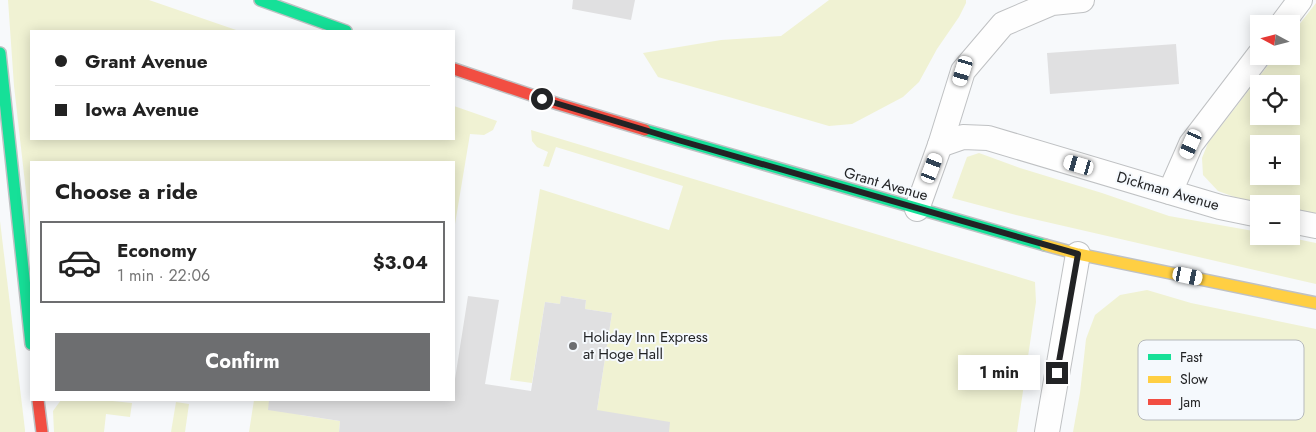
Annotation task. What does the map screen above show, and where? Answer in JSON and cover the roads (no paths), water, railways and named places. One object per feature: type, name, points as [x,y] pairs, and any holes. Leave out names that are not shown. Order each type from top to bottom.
[{"type":"main road","points":[[260,0],[343,30]]},
{"type":"main road","points":[[0,54],[30,335]]},
{"type":"main road","name":"Grant Avenue","points":[[455,69],[613,121],[1078,254],[1316,303]]},
{"type":"main road","points":[[38,401],[42,432]]},
{"type":"street","points":[[917,209],[940,145],[963,71],[1003,24],[1052,3],[1082,0]]},
{"type":"street","points":[[1289,15],[1300,0]]},
{"type":"street","points":[[1170,192],[1191,144],[1251,65]]},
{"type":"street","name":"Dickman Avenue","points":[[940,145],[964,137],[988,138],[1220,208],[1250,213]]},
{"type":"street","points":[[1300,223],[1316,226]]},
{"type":"street","points":[[1048,432],[1078,254]]},
{"type":"place","name":"Holiday Inn Express at Hoge Hall","points":[[573,346]]}]
